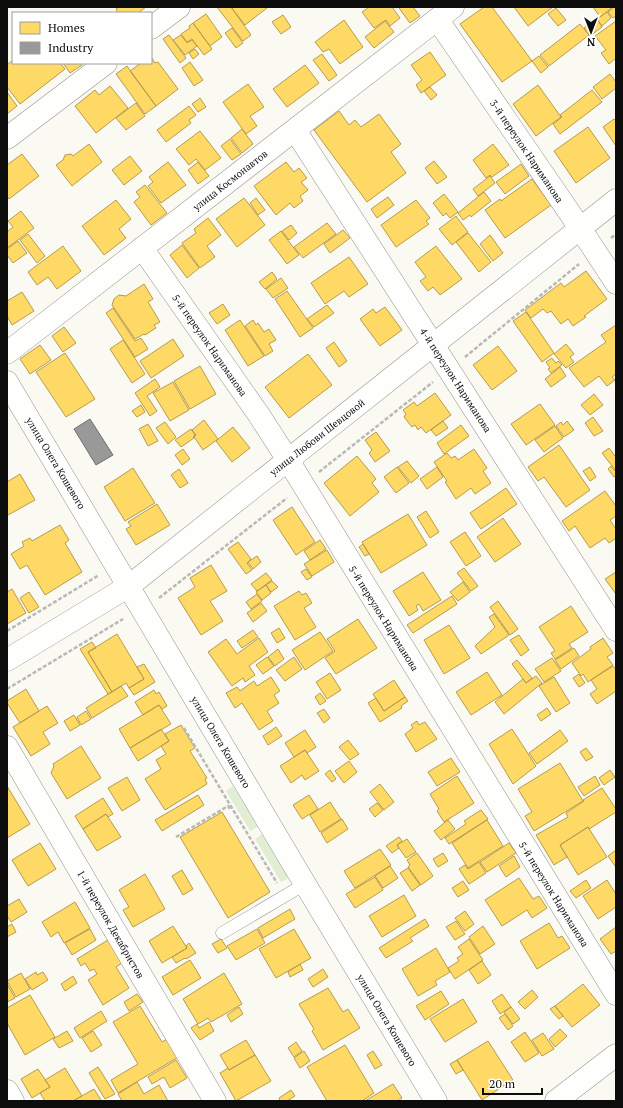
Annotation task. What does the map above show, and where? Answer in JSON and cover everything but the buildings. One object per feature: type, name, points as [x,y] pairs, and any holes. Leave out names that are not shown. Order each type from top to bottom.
[{"type":"street","points":[[152,27],[179,7]]},
{"type":"street","name":"улица Космонавтов","points":[[7,353],[445,13]]},
{"type":"street","name":"3-й переулок Нариманова","points":[[445,13],[616,283]]},
{"type":"street","points":[[7,138],[105,64]]},
{"type":"street","name":"4-й переулок Нариманова","points":[[295,130],[616,630]]},
{"type":"street","name":"улица Любови Шевцовой","points":[[7,660],[129,586],[616,200]]},
{"type":"street","name":"5-й переулок Нариманова","points":[[142,248],[259,415],[288,460],[616,994]]},
{"type":"street","name":"улица Олега Кошевого","points":[[7,382],[305,884],[436,1101]]},
{"type":"street","name":"1-й переулок Декабристов","points":[[7,747],[215,1101]]},
{"type":"street","points":[[556,1101],[616,1055]]},
{"type":"street","points":[[7,1091],[13,1101]]},
{"type":"lane","points":[[222,933],[305,884]]},
{"type":"path","points":[[7,631],[116,565]]},
{"type":"path","points":[[184,728],[285,896]]},
{"type":"path","points":[[176,837],[228,806],[230,809],[232,808]]},
{"type":"green space","points":[[233,786],[258,827],[250,831],[226,791]]},
{"type":"green space","points":[[262,834],[289,878],[281,882],[255,839]]}]
